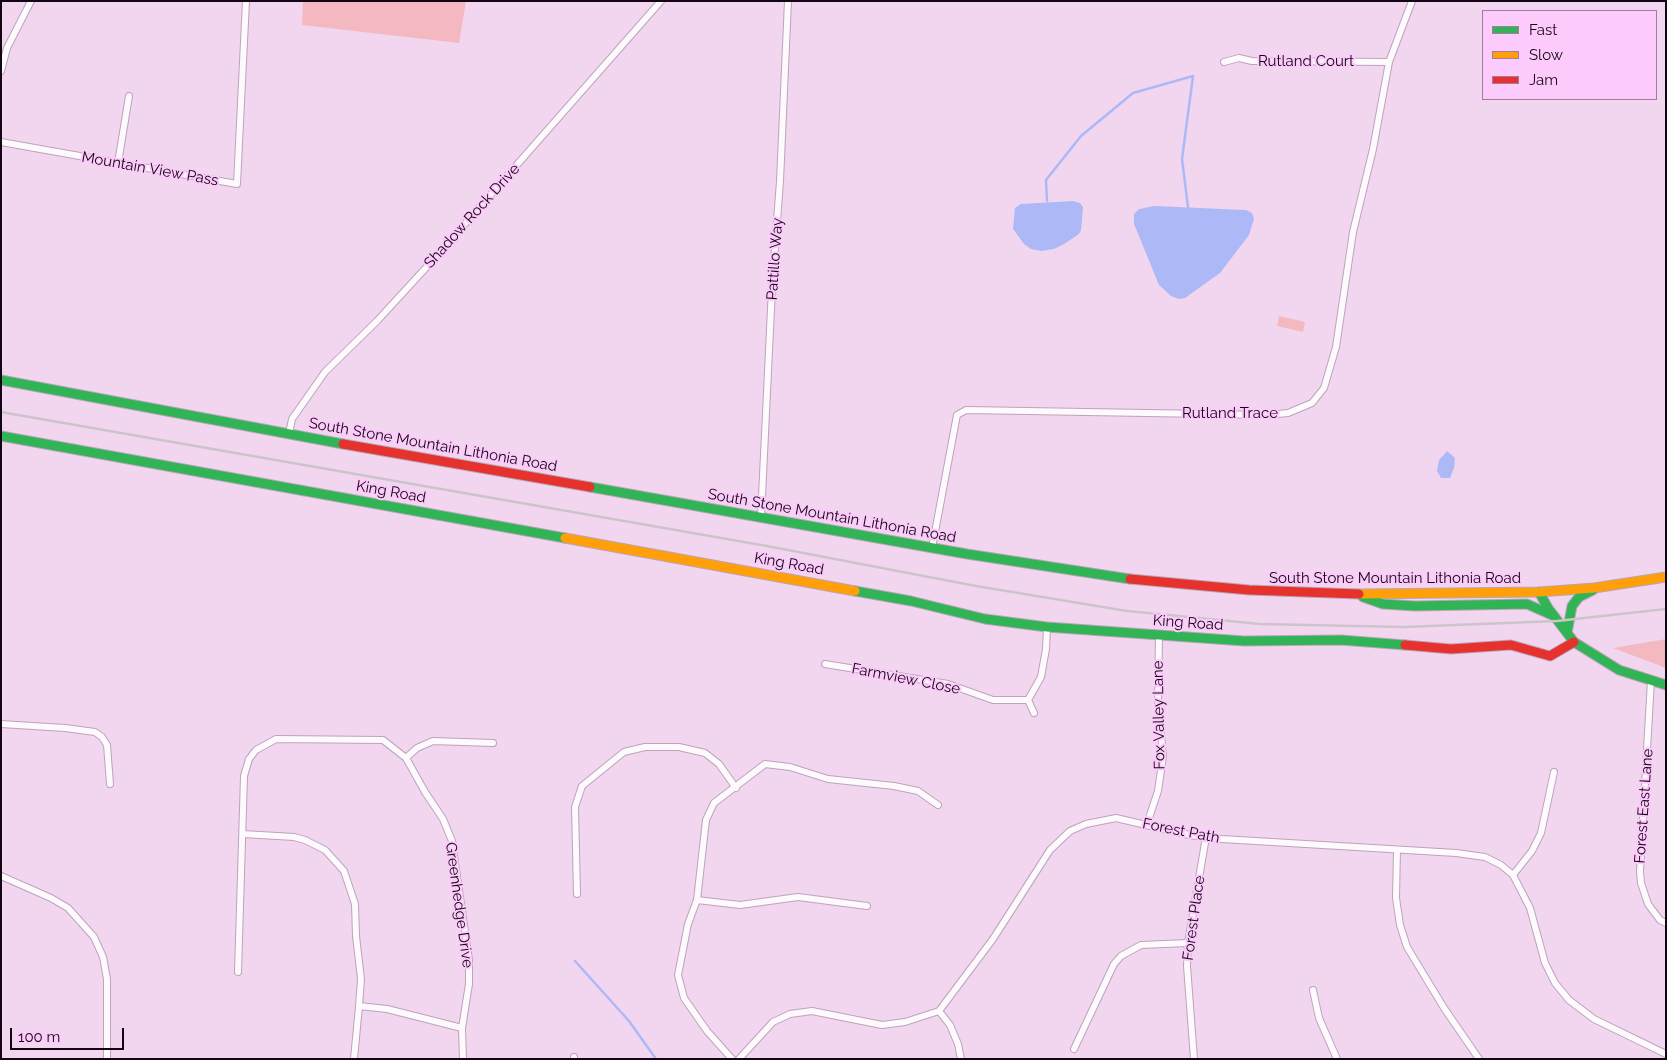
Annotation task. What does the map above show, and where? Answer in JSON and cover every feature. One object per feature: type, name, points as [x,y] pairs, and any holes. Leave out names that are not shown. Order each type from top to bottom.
[{"type":"main road","name":"South Stone Mountain Lithonia Road","points":[[1,380],[289,434],[932,548],[1066,570],[1154,581],[1249,590],[1356,594],[1539,592],[1600,587],[1666,577]]},
{"type":"main road","name":"King Road","points":[[1,436],[910,601],[985,619],[1047,627],[1244,641],[1341,640],[1451,649],[1511,645],[1550,656],[1574,642]]},
{"type":"main road","points":[[1567,633],[1572,606],[1579,597],[1600,587]]},
{"type":"main road","points":[[1539,592],[1574,642],[1595,657],[1619,670],[1666,685]]},
{"type":"main road","points":[[1356,594],[1383,604],[1415,606],[1527,604],[1554,616]]},
{"type":"street","points":[[1,71],[7,48],[31,1]]},
{"type":"street","name":"Mountain View Pass","points":[[1,142],[237,184],[246,1]]},
{"type":"street","name":"Shadow Rock Drive","points":[[289,434],[292,419],[325,372],[377,321],[434,259],[661,1]]},
{"type":"street","name":"Pattillo Way","points":[[761,517],[788,1]]},
{"type":"street","name":"Rutland Trace","points":[[932,548],[957,415],[966,410],[1268,415],[1288,413],[1312,403],[1324,388],[1336,347],[1353,232],[1373,149],[1389,62],[1412,1]]},
{"type":"street","name":"Rutland Court","points":[[1224,62],[1239,58],[1252,61],[1389,62]]},
{"type":"street","points":[[118,163],[129,96]]},
{"type":"street","points":[[1034,713],[1028,700],[1041,677],[1047,627]]},
{"type":"street","name":"Fox Valley Lane","points":[[1148,824],[1158,791],[1163,756],[1158,702],[1159,635]]},
{"type":"street","name":"Farmview Close","points":[[825,664],[948,684],[993,700],[1028,700]]},
{"type":"street","name":"Forest East Lane","points":[[1651,680],[1640,871],[1641,883],[1648,904],[1660,920],[1666,923]]},
{"type":"street","points":[[1,724],[94,732],[102,737],[107,745],[110,784]]},
{"type":"street","name":"Greenhedge Drive","points":[[238,972],[244,776],[249,759],[265,743],[287,738],[383,740],[406,758],[443,819],[452,841],[469,960],[462,1028],[463,1059]]},
{"type":"street","points":[[406,758],[417,748],[433,741],[493,743]]},
{"type":"street","points":[[577,894],[575,807],[582,786],[624,752],[645,747],[679,747],[705,754],[719,764],[736,788]]},
{"type":"street","points":[[732,1059],[702,1024],[684,998],[680,986],[679,964],[697,900],[706,820],[714,803],[765,764],[790,767],[828,780],[894,786],[918,791],[938,805]]},
{"type":"street","points":[[1513,875],[1532,851],[1541,833],[1554,772]]},
{"type":"street","name":"Forest Path","points":[[939,1011],[993,939],[1050,850],[1070,831],[1086,824],[1116,818],[1189,835],[1206,837],[1485,857],[1501,865],[1513,875],[1530,908],[1545,963],[1562,992],[1578,1008],[1594,1019],[1666,1054]]},
{"type":"street","points":[[243,834],[294,837],[305,840],[325,850],[344,871],[355,904],[356,936],[362,979],[354,1059]]},
{"type":"street","name":"Forest Place","points":[[1194,1059],[1187,966],[1188,943],[1206,837]]},
{"type":"street","points":[[1397,850],[1396,898],[1403,936],[1412,957],[1479,1059]]},
{"type":"street","points":[[1,876],[51,898],[68,908],[94,937],[103,957],[107,979],[107,1059]]},
{"type":"street","points":[[697,900],[740,905],[798,897],[866,906]]},
{"type":"street","points":[[1074,1049],[1114,964],[1121,956],[1141,945],[1188,943]]},
{"type":"street","points":[[1313,990],[1319,1018],[1337,1059]]},
{"type":"street","points":[[360,1006],[387,1009],[462,1028]]},
{"type":"street","points":[[739,1059],[773,1022],[790,1014],[812,1011],[882,1025],[905,1022],[939,1011],[950,1025],[958,1044],[960,1059]]},
{"type":"shaded area","points":[[303,1],[466,1],[459,43],[302,25]]},
{"type":"shaded area","points":[[1279,316],[1305,322],[1303,332],[1277,326]]},
{"type":"shaded area","points":[[1666,639],[1666,668],[1613,648]]},
{"type":"water","points":[[1073,201],[1080,203],[1083,207],[1081,230],[1079,234],[1054,249],[1041,251],[1031,249],[1024,244],[1013,229],[1015,208],[1021,204]]},
{"type":"water","points":[[1154,206],[1246,210],[1252,213],[1254,219],[1249,235],[1220,273],[1185,298],[1179,299],[1171,296],[1159,285],[1134,224],[1134,214],[1139,209]]},
{"type":"water","points":[[1447,451],[1455,458],[1454,468],[1450,478],[1441,478],[1437,471],[1439,460]]},
{"type":"waterway","points":[[1047,201],[1046,180],[1081,136],[1133,93],[1193,76],[1182,159],[1188,207]]},
{"type":"waterway","points":[[575,961],[629,1021],[656,1059]]},
{"type":"railway","points":[[1,412],[767,546],[976,586],[1127,611],[1260,624],[1404,627],[1557,621],[1666,609]]},
{"type":"traffic: fast","points":[[1,380],[343,444]]},
{"type":"traffic: fast","points":[[1,436],[565,538]]},
{"type":"traffic: fast","points":[[590,487],[967,554],[1130,579]]},
{"type":"traffic: fast","points":[[1567,633],[1572,606],[1579,597],[1593,590]]},
{"type":"traffic: fast","points":[[855,591],[911,601],[985,619],[1047,627],[1244,641],[1341,640],[1405,645]]},
{"type":"traffic: fast","points":[[1539,592],[1548,608],[1574,642],[1619,670],[1666,685]]},
{"type":"traffic: fast","points":[[1363,597],[1383,604],[1415,606],[1527,604],[1554,616]]},
{"type":"traffic: slow","points":[[565,538],[855,591]]},
{"type":"traffic: slow","points":[[1359,594],[1539,592],[1594,588],[1666,577]]},
{"type":"traffic: jam","points":[[343,444],[590,487]]},
{"type":"traffic: jam","points":[[1130,579],[1249,590],[1359,594]]},
{"type":"traffic: jam","points":[[1405,645],[1451,649],[1511,645],[1550,656],[1574,642]]}]
